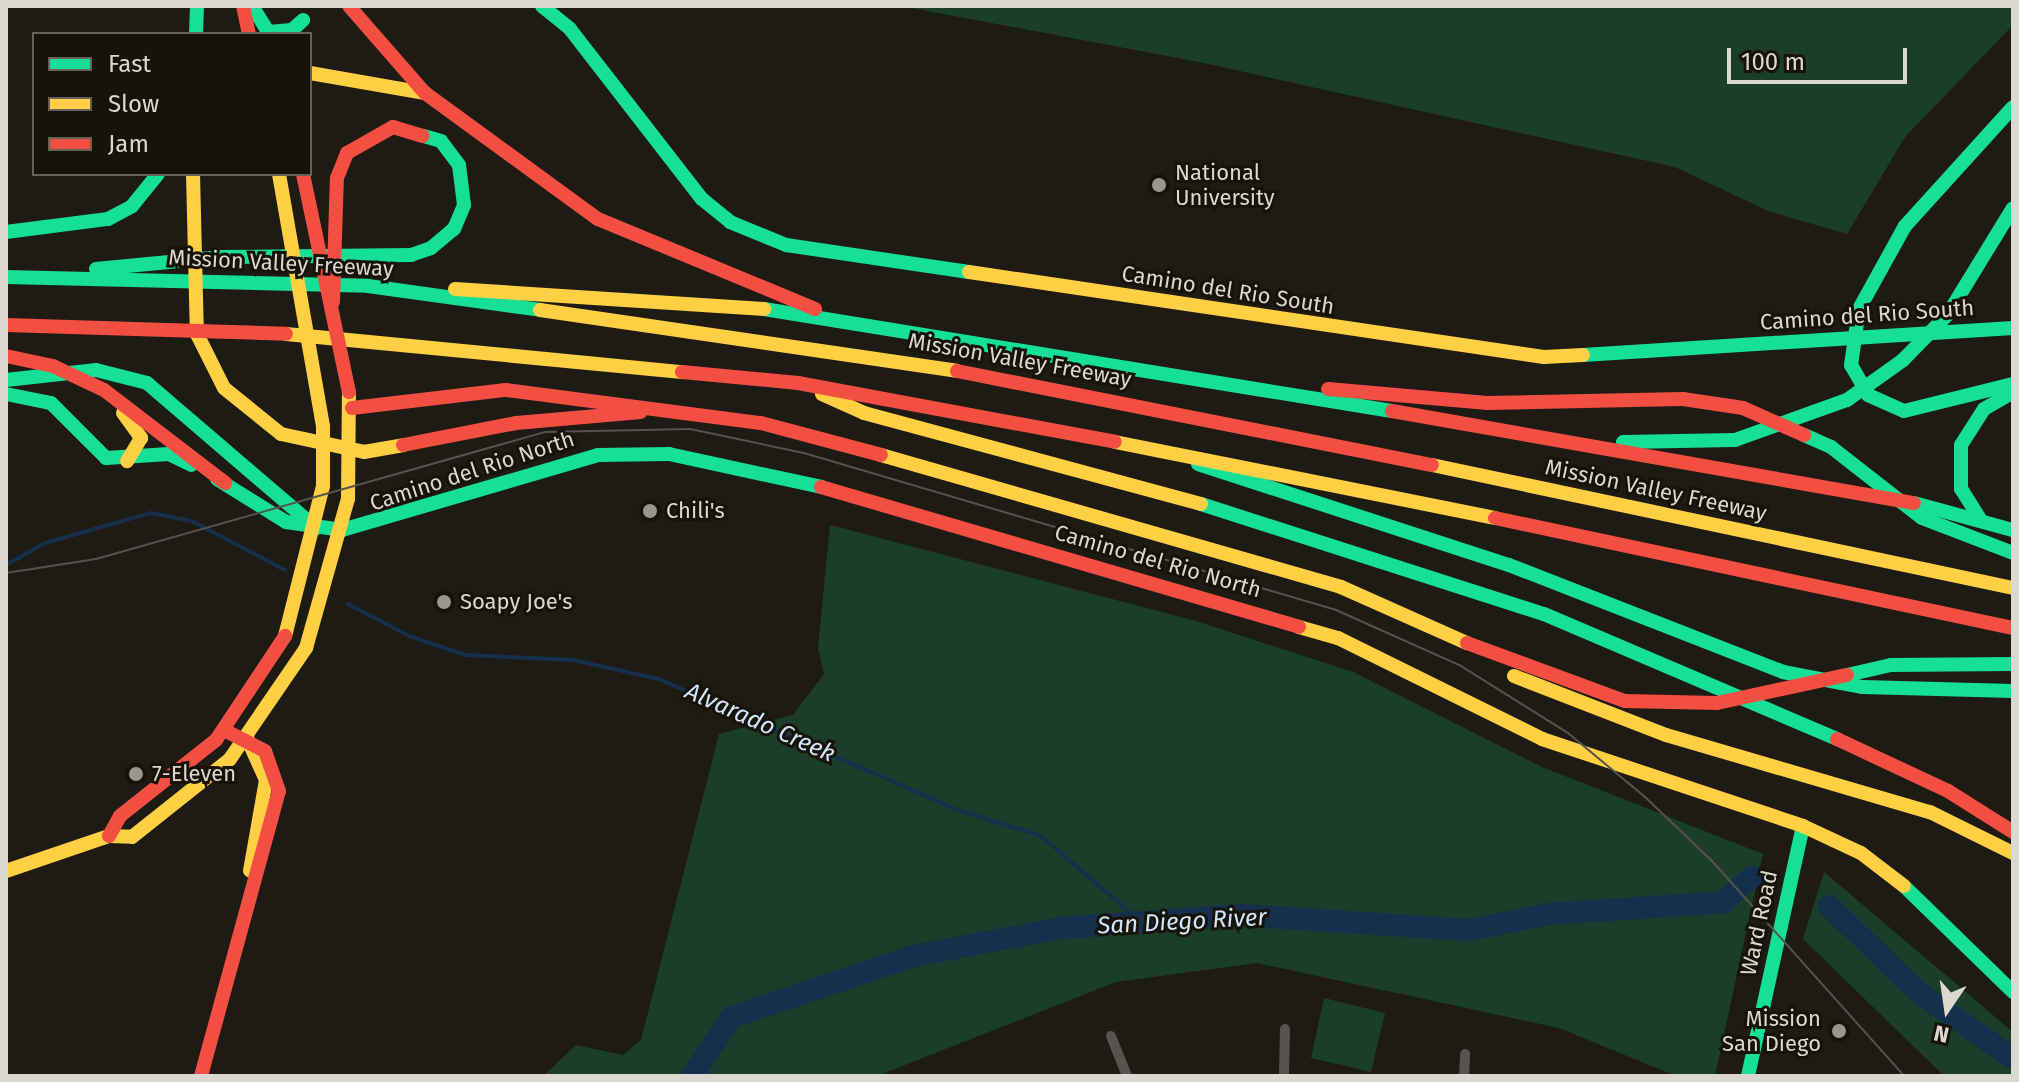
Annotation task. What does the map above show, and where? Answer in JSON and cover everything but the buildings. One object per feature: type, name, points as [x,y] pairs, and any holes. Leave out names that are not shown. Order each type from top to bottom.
[{"type":"main road","points":[[196,31],[197,6]]},
{"type":"main road","points":[[243,6],[249,32]]},
{"type":"main road","points":[[252,6],[268,32],[292,30],[302,20]]},
{"type":"main road","points":[[349,6],[425,93],[598,219],[832,317]]},
{"type":"main road","name":"Camino del Rio South","points":[[542,6],[570,29],[702,199],[730,222],[786,245],[1544,357],[2013,328]]},
{"type":"main road","points":[[312,73],[425,93]]},
{"type":"main road","points":[[2013,107],[1905,226],[1859,309],[1854,337],[1857,383],[1887,407],[1925,409],[2013,384]]},
{"type":"main road","points":[[30,277],[162,260],[263,256],[365,256],[411,255],[454,229],[464,179],[441,141],[393,127],[347,153],[337,178],[333,302]]},
{"type":"main road","points":[[6,232],[108,219],[132,206],[156,176]]},
{"type":"main road","points":[[193,176],[203,352],[237,403],[295,441],[331,451],[384,450],[577,414],[690,411]]},
{"type":"main road","points":[[109,836],[120,816],[224,730],[286,636],[316,528],[323,478],[319,376],[279,176]]},
{"type":"main road","points":[[6,871],[109,836],[132,837],[162,816],[247,738],[306,648],[342,530],[352,408],[333,302],[303,176]]},
{"type":"main road","points":[[1548,438],[1693,444],[1761,435],[1847,400],[1927,338],[1979,267],[2013,208]]},
{"type":"main road","name":"Mission Valley Freeway","points":[[6,277],[368,286],[1019,380],[2013,588]]},
{"type":"main road","points":[[368,286],[567,292],[832,317],[1245,382],[1691,465],[1920,503],[2013,530]]},
{"type":"main road","points":[[6,325],[279,333],[798,383],[1168,450],[2013,628]]},
{"type":"main road","points":[[6,356],[53,369],[104,390],[225,483]]},
{"type":"main road","points":[[6,380],[53,369],[96,370],[147,383],[316,528]]},
{"type":"main road","points":[[33,396],[53,369]]},
{"type":"main road","points":[[1245,382],[1487,403],[1683,399],[1743,408],[1831,447],[1936,526],[2013,553]]},
{"type":"main road","points":[[798,383],[864,413],[1388,560],[1708,680],[1948,791],[2013,832]]},
{"type":"main road","points":[[104,390],[138,428],[139,446],[127,461]]},
{"type":"main road","points":[[352,408],[506,390],[690,411],[1088,509],[1317,581],[1556,681],[1625,701],[1717,703],[1903,663],[2013,664]]},
{"type":"main road","points":[[2013,392],[1975,419],[1958,468],[1970,507],[2013,539]]},
{"type":"main road","points":[[6,394],[33,396],[67,414],[99,455],[127,461],[169,454],[225,483]]},
{"type":"main road","points":[[1168,450],[1232,479],[1509,565],[1751,661],[1881,688],[2013,691]]},
{"type":"main road","name":"Camino del Rio North","points":[[225,483],[286,522],[342,530],[378,525],[570,460],[635,452],[719,460],[1338,638],[1542,739],[1803,826],[1861,853],[1918,896],[2013,992]]},
{"type":"main road","points":[[1317,581],[1577,706],[1930,812],[2013,853]]},
{"type":"main road","points":[[201,1076],[248,893],[266,780],[247,738],[224,730]]},
{"type":"main road","name":"Ward Road","points":[[1748,1076],[1803,826]]},
{"type":"street","points":[[1284,1076],[1285,1029]]},
{"type":"street","points":[[1111,1036],[1127,1076]]},
{"type":"street","points":[[1464,1076],[1465,1054]]},
{"type":"green space","points":[[901,6],[2013,6],[2013,25],[1905,137],[1847,234],[1768,211],[1675,167],[1199,62]]},
{"type":"green space","points":[[830,525],[1196,621],[1353,672],[1542,767],[1763,854],[1715,1076],[1676,1076],[1559,1028],[1257,963],[1116,982],[877,1076],[543,1076],[576,1045],[623,1055],[641,1040],[719,734],[793,715],[824,674],[818,648]]},
{"type":"green space","points":[[1824,872],[2013,1032],[2013,1076],[1944,1076],[1803,939]]},
{"type":"green space","points":[[1324,998],[1385,1013],[1371,1072],[1311,1058]]},
{"type":"waterway","name":"Alvarado Creek","points":[[6,565],[45,543],[150,513],[192,521],[285,570]]},
{"type":"waterway","name":"Alvarado Creek","points":[[348,604],[409,636],[465,655],[573,660],[659,679],[958,810],[1041,836],[1141,922]]},
{"type":"waterway","name":"San Diego River","points":[[692,1076],[732,1017],[913,956],[1061,928],[1242,915],[1469,930],[1549,914],[1723,902],[1752,877]]},
{"type":"waterway","name":"San Diego River","points":[[1829,906],[1919,993],[2013,1058]]},
{"type":"tram line","points":[[6,573],[96,559],[545,432],[690,429],[804,453],[1336,610],[1461,666],[1568,733],[1644,796],[1712,861],[1904,1076]]},
{"type":"traffic: fast","points":[[196,32],[197,6]]},
{"type":"traffic: fast","points":[[252,6],[268,32],[292,30],[303,20]]},
{"type":"traffic: fast","points":[[542,6],[570,29],[702,199],[730,222],[786,245],[969,272]]},
{"type":"traffic: fast","points":[[2013,107],[1905,226],[1859,309],[1851,365],[1868,395],[1904,411],[2013,384]]},
{"type":"traffic: fast","points":[[96,269],[221,257],[411,255],[431,248],[454,229],[464,205],[459,165],[441,141],[423,136]]},
{"type":"traffic: fast","points":[[6,232],[108,219],[132,206],[156,176]]},
{"type":"traffic: fast","points":[[1623,442],[1735,440],[1847,400],[1903,360],[1948,314],[2013,208]]},
{"type":"traffic: fast","points":[[6,277],[368,286],[540,310]]},
{"type":"traffic: fast","points":[[764,309],[1392,411]]},
{"type":"traffic: fast","points":[[1583,355],[2013,328]]},
{"type":"traffic: fast","points":[[6,380],[96,370],[147,383],[316,528]]},
{"type":"traffic: fast","points":[[1980,519],[1961,489],[1961,445],[1984,409],[2013,392]]},
{"type":"traffic: fast","points":[[6,394],[51,403],[106,458],[169,454],[192,465]]},
{"type":"traffic: fast","points":[[1804,435],[1831,447],[1922,518],[2013,553]]},
{"type":"traffic: fast","points":[[217,479],[286,522],[342,530],[598,455],[669,454],[821,487]]},
{"type":"traffic: fast","points":[[1198,464],[1509,565],[1783,672],[1862,687],[2013,691]]},
{"type":"traffic: fast","points":[[1914,503],[2013,530]]},
{"type":"traffic: fast","points":[[1201,504],[1544,614],[1837,739]]},
{"type":"traffic: fast","points":[[1847,675],[1891,665],[2013,664]]},
{"type":"traffic: fast","points":[[1748,1076],[1803,826]]},
{"type":"traffic: fast","points":[[1904,886],[2013,992]]},
{"type":"traffic: slow","points":[[312,73],[425,93]]},
{"type":"traffic: slow","points":[[193,176],[197,334],[224,388],[281,434],[364,452],[403,445]]},
{"type":"traffic: slow","points":[[279,176],[323,426],[323,486],[285,636]]},
{"type":"traffic: slow","points":[[969,272],[1544,357],[1583,355]]},
{"type":"traffic: slow","points":[[455,289],[764,309]]},
{"type":"traffic: slow","points":[[540,310],[957,371]]},
{"type":"traffic: slow","points":[[286,334],[682,372]]},
{"type":"traffic: slow","points":[[6,871],[109,836],[132,837],[230,759],[306,648],[348,499],[349,392]]},
{"type":"traffic: slow","points":[[822,394],[864,413],[1201,504]]},
{"type":"traffic: slow","points":[[123,413],[141,438],[127,461]]},
{"type":"traffic: slow","points":[[1115,442],[1495,518]]},
{"type":"traffic: slow","points":[[881,455],[1341,587],[1467,643]]},
{"type":"traffic: slow","points":[[1432,465],[2013,588]]},
{"type":"traffic: slow","points":[[1299,627],[1338,638],[1542,739],[1803,826],[1861,853],[1904,886]]},
{"type":"traffic: slow","points":[[1514,676],[1666,735],[1930,812],[2013,853]]},
{"type":"traffic: slow","points":[[247,738],[266,780],[250,871]]},
{"type":"traffic: jam","points":[[243,6],[249,32]]},
{"type":"traffic: jam","points":[[349,6],[425,93],[598,219],[815,309]]},
{"type":"traffic: jam","points":[[333,302],[337,178],[347,153],[393,127],[423,136]]},
{"type":"traffic: jam","points":[[303,176],[349,392]]},
{"type":"traffic: jam","points":[[6,325],[286,334]]},
{"type":"traffic: jam","points":[[6,356],[53,366],[104,390],[225,483]]},
{"type":"traffic: jam","points":[[957,371],[1432,465]]},
{"type":"traffic: jam","points":[[682,372],[798,383],[1115,442]]},
{"type":"traffic: jam","points":[[1328,389],[1487,403],[1683,399],[1743,408],[1804,435]]},
{"type":"traffic: jam","points":[[352,408],[506,390],[761,423],[881,455]]},
{"type":"traffic: jam","points":[[1392,411],[1914,503]]},
{"type":"traffic: jam","points":[[403,445],[516,423],[641,412]]},
{"type":"traffic: jam","points":[[821,487],[1299,627]]},
{"type":"traffic: jam","points":[[1495,518],[2013,628]]},
{"type":"traffic: jam","points":[[109,836],[120,816],[216,740],[285,636]]},
{"type":"traffic: jam","points":[[1467,643],[1625,701],[1717,703],[1847,675]]},
{"type":"traffic: jam","points":[[201,1076],[279,791],[265,751],[224,730]]},
{"type":"traffic: jam","points":[[1837,739],[1948,791],[2013,832]]},
{"type":"place","name":"National University","points":[[1159,185]]},
{"type":"place","name":"Chili's","points":[[650,511]]},
{"type":"place","name":"Soapy Joe's","points":[[444,602]]},
{"type":"place","name":"7-Eleven","points":[[136,774]]},
{"type":"place","name":"Mission San Diego","points":[[1839,1031]]}]
